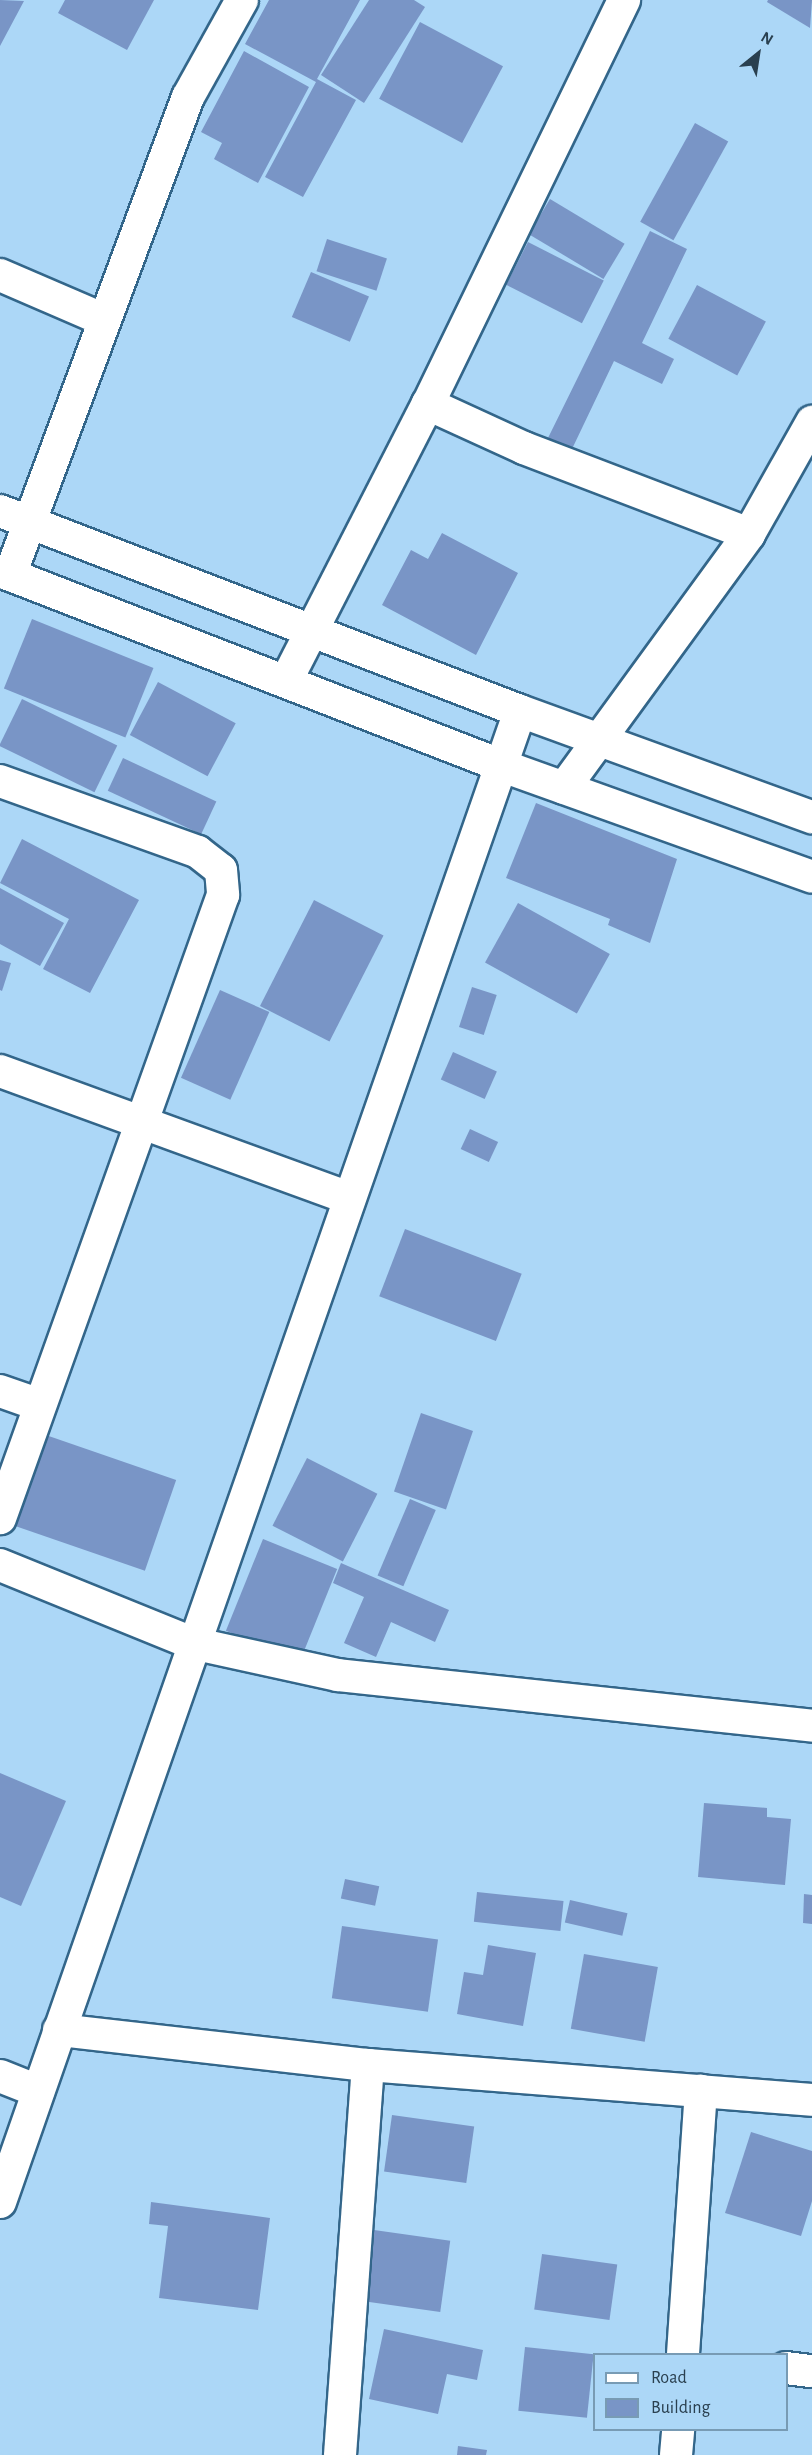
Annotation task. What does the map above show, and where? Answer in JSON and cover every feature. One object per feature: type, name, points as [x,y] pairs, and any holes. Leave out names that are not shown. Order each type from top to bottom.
[{"type":"street","points":[[242,0],[188,97],[102,319],[29,522],[5,573],[500,765],[812,877]]},
{"type":"street","points":[[286,681],[310,630],[428,404],[624,0]]},
{"type":"street","points":[[0,275],[102,319]]},
{"type":"street","points":[[428,404],[524,448],[749,534]]},
{"type":"street","points":[[564,788],[749,534],[812,422]]},
{"type":"street","points":[[0,511],[520,711],[812,817]]},
{"type":"street","points":[[0,2202],[192,1643],[520,711]]},
{"type":"street","points":[[0,781],[198,852],[222,870],[223,895],[0,1518]]},
{"type":"street","points":[[0,1071],[348,1198]]},
{"type":"street","points":[[0,1390],[40,1405]]},
{"type":"street","points":[[0,1565],[192,1643],[338,1675],[812,1726]]},
{"type":"street","points":[[59,2030],[368,2065],[812,2100]]},
{"type":"street","points":[[339,2455],[368,2065]]},
{"type":"street","points":[[0,2076],[38,2091]]},
{"type":"street","points":[[683,2353],[700,2091]]},
{"type":"street","points":[[788,2368],[812,2371]]},
{"type":"street","points":[[676,2455],[678,2431]]},
{"type":"building","points":[[0,0],[24,1],[0,46]]},
{"type":"building","points":[[65,0],[154,0],[127,50],[58,13]]},
{"type":"building","points":[[269,0],[360,0],[317,79],[356,100],[303,197],[265,177],[316,82],[245,44]]},
{"type":"building","points":[[369,0],[414,0],[425,7],[364,103],[321,75]]},
{"type":"building","points":[[768,0],[812,0],[810,28],[767,2]]},
{"type":"building","points":[[420,22],[503,66],[462,143],[379,99]]},
{"type":"building","points":[[244,51],[309,87],[258,183],[214,159],[222,143],[201,132]]},
{"type":"building","points":[[695,123],[728,141],[673,240],[640,222]]},
{"type":"building","points":[[550,199],[625,244],[603,279],[529,234]]},
{"type":"building","points":[[650,231],[687,249],[642,343],[674,359],[662,384],[614,361],[572,449],[548,438]]},
{"type":"building","points":[[327,239],[387,258],[376,291],[316,271]]},
{"type":"building","points":[[528,242],[604,281],[582,323],[506,285]]},
{"type":"building","points":[[311,272],[369,297],[350,342],[292,317]]},
{"type":"building","points":[[697,285],[766,322],[737,375],[668,339]]},
{"type":"building","points":[[442,533],[518,573],[476,655],[382,605],[411,550],[428,559]]},
{"type":"building","points":[[32,619],[153,668],[125,738],[4,689]]},
{"type":"building","points":[[158,682],[236,723],[208,776],[130,735]]},
{"type":"building","points":[[22,699],[117,745],[94,792],[0,746]]},
{"type":"building","points":[[123,758],[216,802],[201,834],[108,791]]},
{"type":"building","points":[[536,803],[677,859],[650,943],[608,925],[610,919],[506,878]]},
{"type":"building","points":[[22,839],[139,900],[90,993],[43,969],[69,919],[0,883]]},
{"type":"building","points":[[0,888],[64,923],[40,966],[0,944]]},
{"type":"building","points":[[314,900],[383,935],[329,1041],[260,1006]]},
{"type":"building","points":[[518,903],[610,954],[577,1013],[485,962]]},
{"type":"building","points":[[0,960],[11,963],[2,991],[0,990]]},
{"type":"building","points":[[472,987],[497,995],[484,1035],[459,1027]]},
{"type":"building","points":[[220,990],[269,1012],[230,1100],[181,1078]]},
{"type":"building","points":[[453,1052],[497,1072],[485,1099],[441,1079]]},
{"type":"building","points":[[470,1129],[498,1142],[489,1162],[461,1149]]},
{"type":"building","points":[[405,1229],[522,1274],[496,1341],[379,1296]]},
{"type":"building","points":[[421,1413],[473,1431],[446,1509],[394,1491]]},
{"type":"building","points":[[40,1433],[176,1480],[145,1571],[9,1524]]},
{"type":"building","points":[[307,1458],[377,1494],[343,1562],[272,1526]]},
{"type":"building","points":[[410,1499],[436,1510],[403,1586],[378,1575]]},
{"type":"building","points":[[263,1539],[337,1569],[300,1661],[226,1631]]},
{"type":"building","points":[[341,1563],[449,1610],[435,1642],[391,1622],[376,1657],[344,1643],[364,1597],[333,1583]]},
{"type":"building","points":[[0,1773],[66,1801],[21,1906],[0,1897]]},
{"type":"building","points":[[704,1803],[767,1808],[767,1817],[791,1819],[785,1885],[698,1877]]},
{"type":"building","points":[[345,1879],[379,1886],[375,1906],[341,1899]]},
{"type":"building","points":[[477,1892],[564,1901],[560,1931],[474,1922]]},
{"type":"building","points":[[804,1894],[812,1895],[812,1924],[803,1923]]},
{"type":"building","points":[[570,1900],[627,1913],[622,1936],[565,1922]]},
{"type":"building","points":[[342,1926],[438,1939],[428,2012],[332,1998]]},
{"type":"building","points":[[488,1945],[536,1953],[523,2026],[457,2014],[464,1972],[483,1975]]},
{"type":"building","points":[[584,1954],[658,1967],[645,2042],[571,2029]]},
{"type":"building","points":[[392,2115],[474,2127],[466,2183],[384,2171]]},
{"type":"building","points":[[751,2132],[812,2151],[812,2201],[801,2236],[725,2213]]},
{"type":"building","points":[[151,2202],[270,2218],[258,2310],[159,2298],[168,2226],[149,2224]]},
{"type":"building","points":[[374,2230],[450,2241],[440,2312],[364,2301]]},
{"type":"building","points":[[542,2254],[617,2265],[609,2320],[534,2309]]},
{"type":"building","points":[[384,2329],[483,2350],[477,2380],[447,2374],[438,2414],[369,2399]]},
{"type":"building","points":[[525,2347],[593,2354],[587,2418],[518,2411]]},
{"type":"building","points":[[458,2446],[487,2450],[486,2455],[457,2455]]}]
